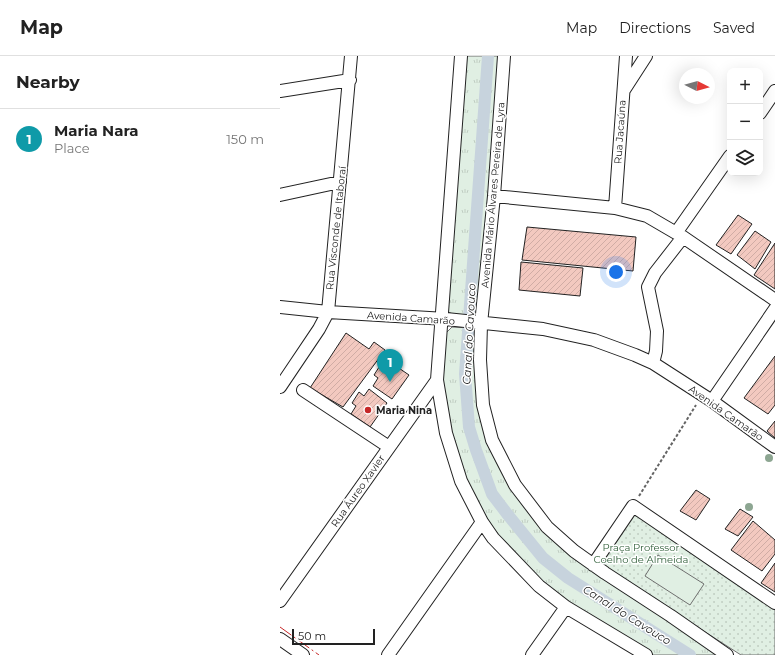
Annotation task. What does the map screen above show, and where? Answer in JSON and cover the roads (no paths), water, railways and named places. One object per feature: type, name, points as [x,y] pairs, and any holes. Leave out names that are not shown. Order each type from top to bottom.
[{"type":"street","name":"Rua Visconde de Itaboraí","points":[[280,386],[319,329],[328,312],[351,56]]},
{"type":"street","points":[[461,56],[443,319],[437,380],[446,433],[461,480],[482,522],[493,538],[539,586],[566,607],[646,655]]},
{"type":"street","name":"Avenida Mário Álvares Pereira de Lyra","points":[[504,56],[494,196],[478,323],[483,405],[492,440],[515,485],[547,527],[574,551],[593,565],[727,655]]},
{"type":"street","name":"Rua Jacaúna","points":[[615,208],[626,56]]},
{"type":"street","points":[[623,92],[646,56]]},
{"type":"street","points":[[280,91],[350,80]]},
{"type":"street","points":[[763,109],[775,91]]},
{"type":"street","points":[[654,363],[656,351],[656,331],[648,287],[655,273],[727,161]]},
{"type":"street","points":[[280,194],[340,182]]},
{"type":"street","points":[[494,196],[615,208],[647,216],[680,235],[775,300]]},
{"type":"street","name":"Avenida Camarão","points":[[280,307],[328,312],[443,319],[544,329],[594,340],[654,363],[707,398],[775,447]]},
{"type":"street","points":[[707,398],[775,309]]},
{"type":"street","name":"Rua Áureo Xavier","points":[[280,601],[385,444],[437,380]]},
{"type":"street","points":[[303,390],[385,444]]},
{"type":"street","points":[[593,565],[632,506],[775,603]]},
{"type":"street","points":[[388,655],[482,522]]},
{"type":"street","points":[[532,655],[566,607]]},
{"type":"street","points":[[280,639],[303,655]]},
{"type":"waterway","name":"Canal do Cavouco","points":[[488,56],[465,374],[469,427],[476,450],[492,494],[543,558],[568,578],[690,655]]},
{"type":"place","name":"Maria Nara","points":[[390,382]]},
{"type":"place","name":"Maria Nina","points":[[368,410]]},
{"type":"park label","name":"Praça Professor Coelho de Almeida","points":[[641,552]]}]
